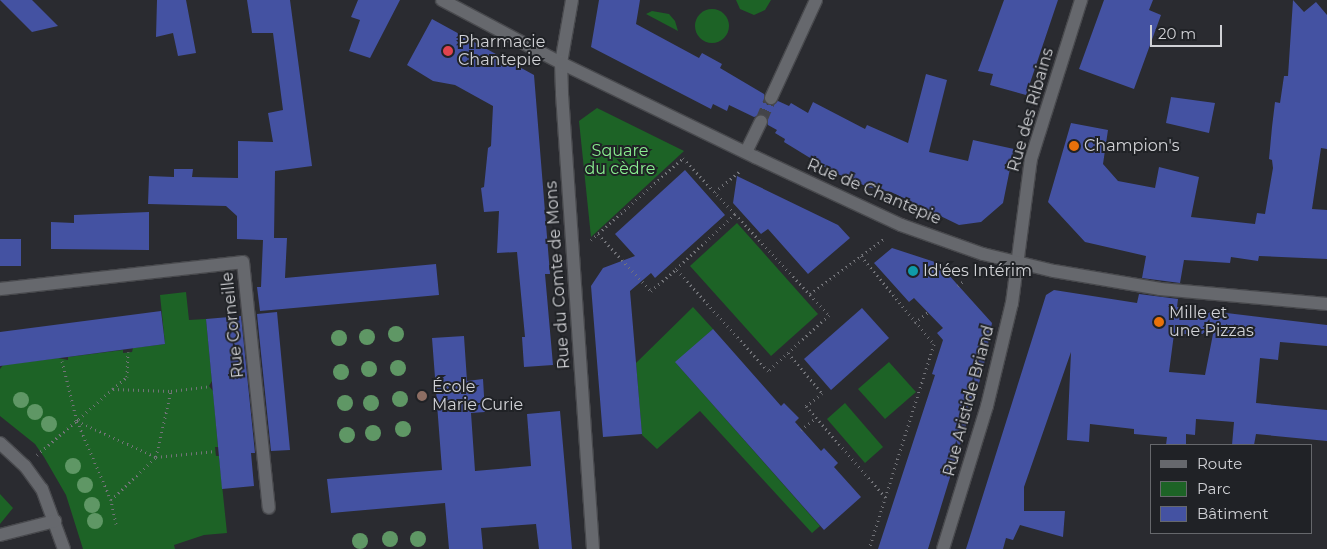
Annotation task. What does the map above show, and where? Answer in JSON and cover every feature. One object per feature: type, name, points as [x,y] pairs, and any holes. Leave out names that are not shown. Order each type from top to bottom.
[{"type":"street","name":"Rue de Chantepie","points":[[442,0],[561,63],[901,225],[983,254],[1018,260],[1054,271],[1160,289],[1327,304]]},
{"type":"street","name":"Rue du Comte de Mons","points":[[572,0],[561,63],[593,549]]},
{"type":"street","points":[[771,98],[816,0]]},
{"type":"street","name":"Rue des Ribains","points":[[1018,260],[1031,159],[1081,0]]},
{"type":"street","points":[[751,154],[761,121]]},
{"type":"street","name":"Rue Aristide Briand","points":[[943,549],[987,406],[1012,303],[1018,260]]},
{"type":"street","name":"Rue Corneille","points":[[0,289],[243,262],[269,508]]},
{"type":"street","points":[[0,443],[25,466],[42,489],[64,549]]},
{"type":"street","points":[[0,535],[55,521]]},
{"type":"path","points":[[714,192],[751,154]]},
{"type":"path","points":[[574,255],[683,158],[829,315],[768,371],[676,269]]},
{"type":"path","points":[[598,234],[652,291],[735,214]]},
{"type":"path","points":[[810,294],[901,225]]},
{"type":"path","points":[[861,256],[934,344],[869,549]]},
{"type":"path","points":[[958,286],[965,280]]},
{"type":"path","points":[[915,323],[928,312]]},
{"type":"path","points":[[25,466],[127,378],[128,352]]},
{"type":"path","points":[[788,353],[822,393],[806,406],[886,497]]},
{"type":"path","points":[[62,361],[77,421],[111,500],[116,524]]},
{"type":"path","points":[[113,389],[171,391],[210,386]]},
{"type":"path","points":[[111,500],[156,457],[171,391]]},
{"type":"path","points":[[801,430],[816,418]]},
{"type":"path","points":[[77,421],[156,457],[216,451]]},
{"type":"green space","points":[[736,0],[771,0],[765,10],[754,15],[740,9]]},
{"type":"green space","points":[[712,9],[724,14],[729,26],[724,38],[712,43],[700,38],[695,26],[700,14]]},
{"type":"green space","points":[[652,11],[669,14],[675,21],[678,31],[646,14]]},
{"type":"green space","name":"Square du cèdre","points":[[597,108],[684,151],[591,237],[579,121]]},
{"type":"green space","points":[[737,223],[818,314],[771,356],[690,266]]},
{"type":"green space","points":[[186,292],[189,320],[206,319],[212,381],[209,386],[213,391],[218,447],[215,447],[216,456],[219,456],[227,533],[204,535],[174,545],[175,549],[83,549],[66,495],[44,457],[35,444],[0,416],[0,369],[3,365],[58,358],[68,360],[68,357],[123,350],[123,353],[132,352],[133,348],[165,344],[160,295]]},
{"type":"green space","points":[[693,307],[713,329],[676,363],[820,526],[812,533],[700,411],[657,449],[642,435],[636,363]]},
{"type":"green space","points":[[889,362],[916,392],[885,419],[858,389]]},
{"type":"green space","points":[[845,403],[883,447],[865,463],[827,419]]},
{"type":"green space","points":[[0,494],[13,508],[0,524]]},
{"type":"building","points":[[0,0],[32,0],[58,26],[32,32]]},
{"type":"building","points":[[157,0],[186,0],[196,53],[178,56],[173,33],[156,37]]},
{"type":"building","points":[[247,0],[290,0],[312,166],[275,171],[274,238],[287,238],[285,278],[436,264],[439,295],[260,311],[257,287],[261,287],[263,240],[237,239],[237,216],[226,206],[148,204],[149,176],[174,177],[174,169],[193,169],[192,177],[238,178],[238,141],[273,142],[268,113],[283,110],[273,33],[252,33]]},
{"type":"building","points":[[358,0],[400,0],[370,58],[349,51],[360,20],[351,17]]},
{"type":"building","points":[[599,0],[640,0],[636,24],[699,58],[702,53],[722,64],[720,68],[764,94],[767,105],[778,101],[789,106],[791,103],[808,113],[813,102],[865,129],[867,125],[908,143],[926,74],[947,80],[929,152],[968,161],[973,140],[1014,149],[1003,203],[981,222],[959,225],[891,192],[867,187],[833,172],[784,142],[785,139],[775,133],[777,130],[768,125],[765,114],[754,117],[729,105],[727,111],[713,104],[711,109],[591,47]]},
{"type":"building","points":[[1004,0],[1058,0],[1026,95],[990,85],[993,74],[978,71]]},
{"type":"building","points":[[1104,0],[1153,0],[1149,10],[1161,15],[1134,89],[1079,69]]},
{"type":"building","points":[[1293,0],[1304,12],[1316,2],[1327,15],[1327,149],[1321,148],[1312,209],[1327,210],[1327,259],[1259,256],[1258,261],[1231,257],[1230,263],[1184,260],[1180,283],[1142,278],[1146,256],[1085,242],[1048,202],[1071,123],[1108,130],[1103,164],[1118,181],[1155,188],[1159,167],[1199,177],[1191,217],[1255,224],[1257,213],[1265,214],[1273,168],[1272,160],[1269,159],[1275,102],[1280,103],[1284,76],[1288,76]]},
{"type":"building","points":[[432,19],[534,75],[550,274],[545,274],[553,365],[524,367],[522,337],[525,337],[517,252],[497,253],[499,211],[484,212],[481,188],[484,187],[488,148],[491,146],[493,106],[455,85],[433,81],[407,65]]},
{"type":"building","points":[[1171,97],[1215,103],[1209,133],[1166,123]]},
{"type":"building","points":[[685,170],[725,215],[655,278],[651,273],[630,291],[642,434],[603,437],[591,286],[603,268],[635,256],[615,234]]},
{"type":"building","points":[[737,176],[838,225],[850,238],[808,274],[768,229],[761,234],[733,203]]},
{"type":"building","points":[[149,212],[149,250],[51,249],[51,222],[74,223],[74,215]]},
{"type":"building","points":[[0,239],[21,239],[21,266],[0,266]]},
{"type":"building","points":[[892,248],[938,263],[992,323],[983,370],[928,549],[878,549],[935,375],[932,374],[943,340],[937,333],[943,328],[914,298],[909,302],[874,263]]},
{"type":"building","points":[[1054,290],[1137,303],[1139,294],[1178,299],[1177,307],[1327,325],[1327,346],[1280,342],[1278,360],[1260,358],[1256,403],[1327,410],[1327,441],[1256,434],[1254,444],[1232,444],[1234,422],[1196,419],[1195,435],[1186,434],[1186,444],[1166,444],[1167,437],[1134,434],[1134,429],[1090,424],[1089,442],[1067,440],[1071,352],[1024,487],[1024,511],[1065,511],[1063,537],[1020,525],[1013,540],[1006,538],[1003,549],[966,549],[1046,295]],"holes":[[[1174,334],[1213,334],[1205,375],[1169,372]]]},
{"type":"building","points":[[862,308],[889,338],[831,390],[804,359]]},
{"type":"building","points":[[161,311],[165,344],[0,366],[0,332]]},
{"type":"building","points":[[277,312],[290,450],[271,451],[257,314]]},
{"type":"building","points":[[241,316],[255,453],[251,453],[254,486],[222,489],[206,319]]},
{"type":"building","points":[[713,329],[781,406],[784,403],[799,418],[795,422],[821,451],[824,448],[838,463],[834,467],[861,497],[824,530],[675,362]]},
{"type":"building","points":[[464,336],[467,381],[483,379],[485,412],[471,413],[475,471],[531,466],[527,414],[560,411],[572,549],[539,549],[536,524],[481,528],[483,549],[449,549],[445,503],[331,513],[327,479],[442,470],[432,338]]},
{"type":"tunnel","points":[[761,121],[771,98]]},
{"type":"place","name":"Pharmacie Chantepie","points":[[448,51]]},
{"type":"place","name":"Champion's","points":[[1074,146]]},
{"type":"place","name":"Id'ées Intérim","points":[[913,271]]},
{"type":"place","name":"Mille et une Pizzas","points":[[1159,322]]},
{"type":"place","name":"École Marie Curie","points":[[422,396]]}]
